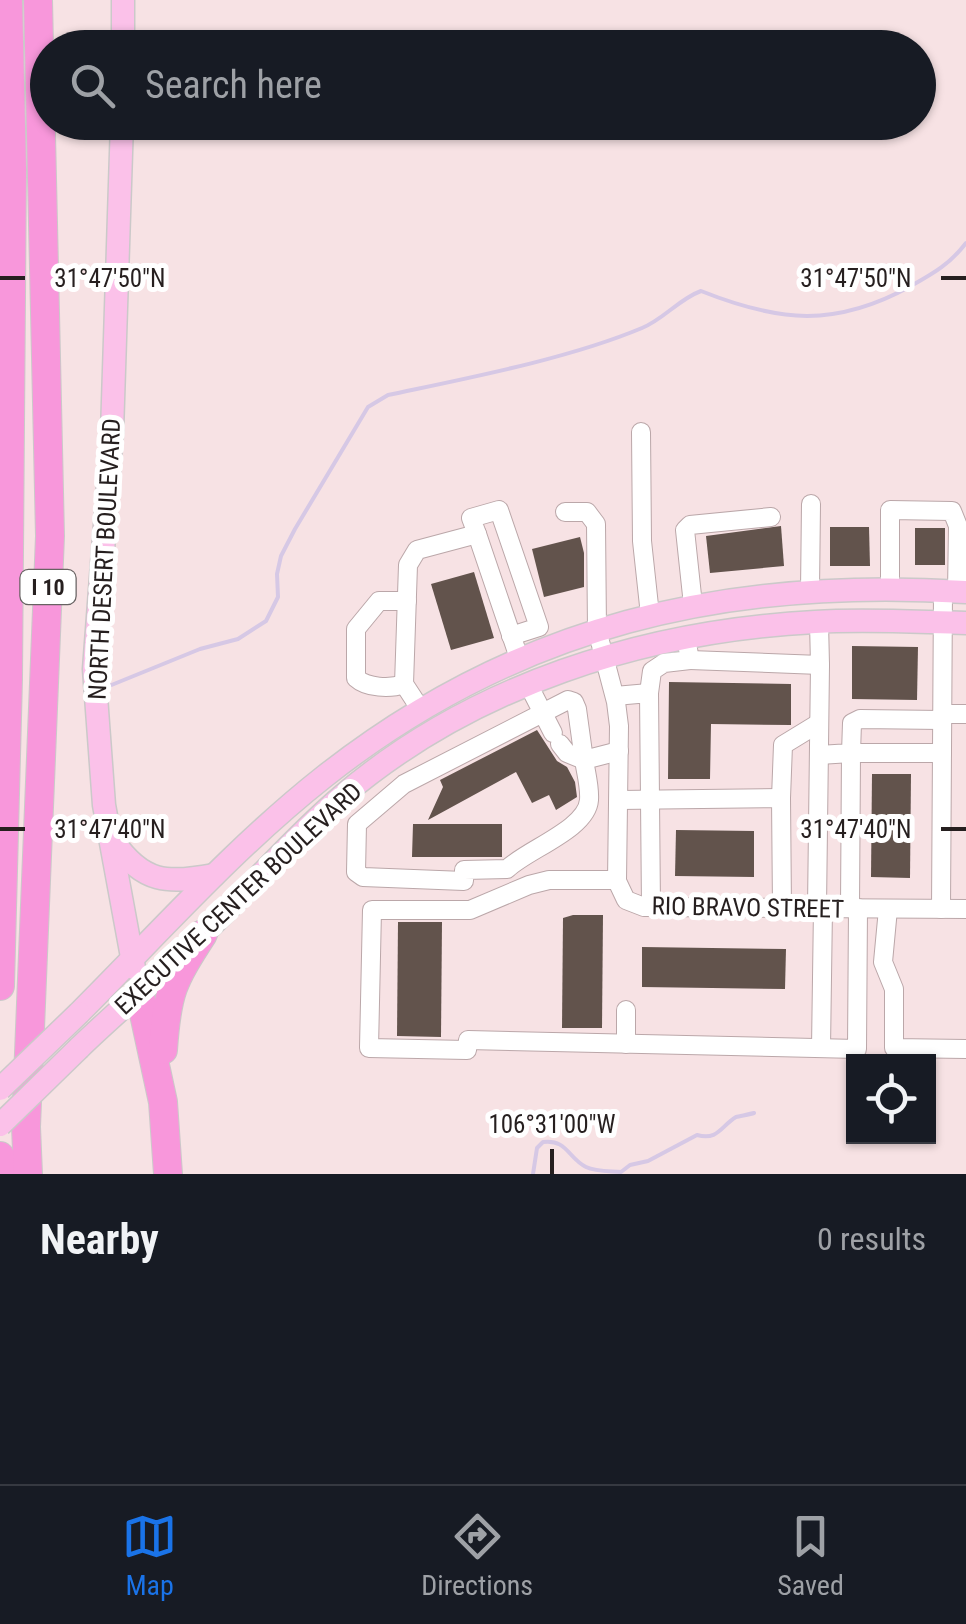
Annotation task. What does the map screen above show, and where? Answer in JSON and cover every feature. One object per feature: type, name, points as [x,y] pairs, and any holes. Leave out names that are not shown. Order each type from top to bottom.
[{"type":"highway","name":"I 10","points":[[0,986],[8,680],[12,111],[8,0]]},
{"type":"highway","name":"I 10","points":[[38,0],[39,30]]},
{"type":"highway","name":"I 10","points":[[28,1174],[26,1127],[50,536],[41,140]]},
{"type":"highway","points":[[160,1086],[167,999],[203,934]]},
{"type":"highway","points":[[139,991],[160,1086],[168,1174]]},
{"type":"highway","points":[[0,1156],[0,1174]]},
{"type":"main road","points":[[123,0],[123,30]]},
{"type":"main road","name":"NORTH DESERT BOULEVARD","points":[[121,140],[112,432],[94,669],[98,754],[139,991]]},
{"type":"main road","name":"EXECUTIVE CENTER BOULEVARD","points":[[0,1089],[80,1013],[214,874],[322,778],[411,716],[476,678],[515,647],[692,605],[759,594],[955,592]]},
{"type":"main road","name":"EXECUTIVE CENTER BOULEVARD","points":[[0,1125],[203,934],[340,798],[455,719],[528,684],[605,656],[688,648],[819,622],[954,623]]},
{"type":"main road","points":[[411,716],[416,744]]},
{"type":"main road","points":[[110,837],[129,862],[160,880],[214,874]]},
{"type":"street","points":[[641,432],[642,540],[650,615]]},
{"type":"street","points":[[810,504],[810,591]]},
{"type":"street","points":[[498,510],[514,554],[539,626],[515,647],[471,518],[498,510]]},
{"type":"street","points":[[890,590],[890,510],[952,511],[958,526],[954,623],[942,717],[941,909]]},
{"type":"street","name":"RIO BRAVO STREET","points":[[564,512],[587,512],[596,524],[596,630],[615,696],[620,800],[618,880],[626,900],[651,907],[966,909]]},
{"type":"street","points":[[692,605],[685,530],[690,525],[771,517]]},
{"type":"street","points":[[411,716],[404,684],[408,565],[417,550],[477,534]]},
{"type":"street","points":[[487,562],[514,554]]},
{"type":"street","points":[[404,684],[364,685],[356,678],[356,628],[379,601],[407,601]]},
{"type":"street","points":[[819,622],[820,1048]]},
{"type":"street","points":[[651,907],[648,693],[652,672],[688,648],[820,666]]},
{"type":"street","points":[[528,684],[568,754],[584,760],[619,751]]},
{"type":"street","points":[[615,696],[648,693]]},
{"type":"street","points":[[568,700],[574,702],[584,760],[590,804],[583,817],[522,855],[507,869],[464,870],[464,881],[363,877],[356,872],[357,824],[390,793],[568,700]]},
{"type":"street","points":[[618,880],[548,880],[470,910],[372,910],[369,1048],[467,1050],[468,1040],[856,1048],[852,723],[860,719],[966,714]]},
{"type":"street","points":[[782,908],[784,745],[820,723]]},
{"type":"street","points":[[819,755],[942,753]]},
{"type":"street","points":[[620,800],[781,798]]},
{"type":"street","points":[[888,908],[883,962],[894,989],[894,1048],[966,1049]]},
{"type":"street","points":[[626,1010],[626,1044]]},
{"type":"building","points":[[781,526],[784,566],[710,573],[706,536]]},
{"type":"building","points":[[830,527],[869,527],[870,566],[830,566]]},
{"type":"building","points":[[915,528],[945,528],[945,565],[915,565]]},
{"type":"building","points":[[580,537],[584,587],[544,597],[532,549]]},
{"type":"building","points":[[474,572],[494,638],[451,650],[431,584]]},
{"type":"building","points":[[852,646],[918,647],[917,700],[852,699]]},
{"type":"building","points":[[669,682],[791,684],[791,725],[711,724],[710,779],[668,779]]},
{"type":"building","points":[[537,730],[557,761],[567,767],[577,797],[556,810],[549,795],[532,803],[516,772],[428,820],[443,787],[440,780]]},
{"type":"building","points":[[872,774],[911,774],[910,878],[871,877]]},
{"type":"building","points":[[413,824],[502,824],[502,857],[412,857]]},
{"type":"building","points":[[676,830],[754,831],[754,877],[675,876]]},
{"type":"building","points":[[603,915],[602,1028],[562,1028],[563,918]]},
{"type":"building","points":[[398,922],[442,922],[441,1037],[397,1036]]},
{"type":"building","points":[[642,947],[786,949],[785,989],[642,987]]},
{"type":"waterway","points":[[109,686],[200,649],[238,639],[266,621],[278,597],[281,556],[295,529],[368,407],[388,395],[517,367],[613,339],[650,324],[701,291],[782,314],[807,316],[857,309],[927,277],[966,243]]},
{"type":"waterway","points":[[533,1174],[537,1148],[543,1142],[557,1143],[590,1169],[621,1172],[697,1135],[715,1134],[736,1117],[754,1113]]}]
